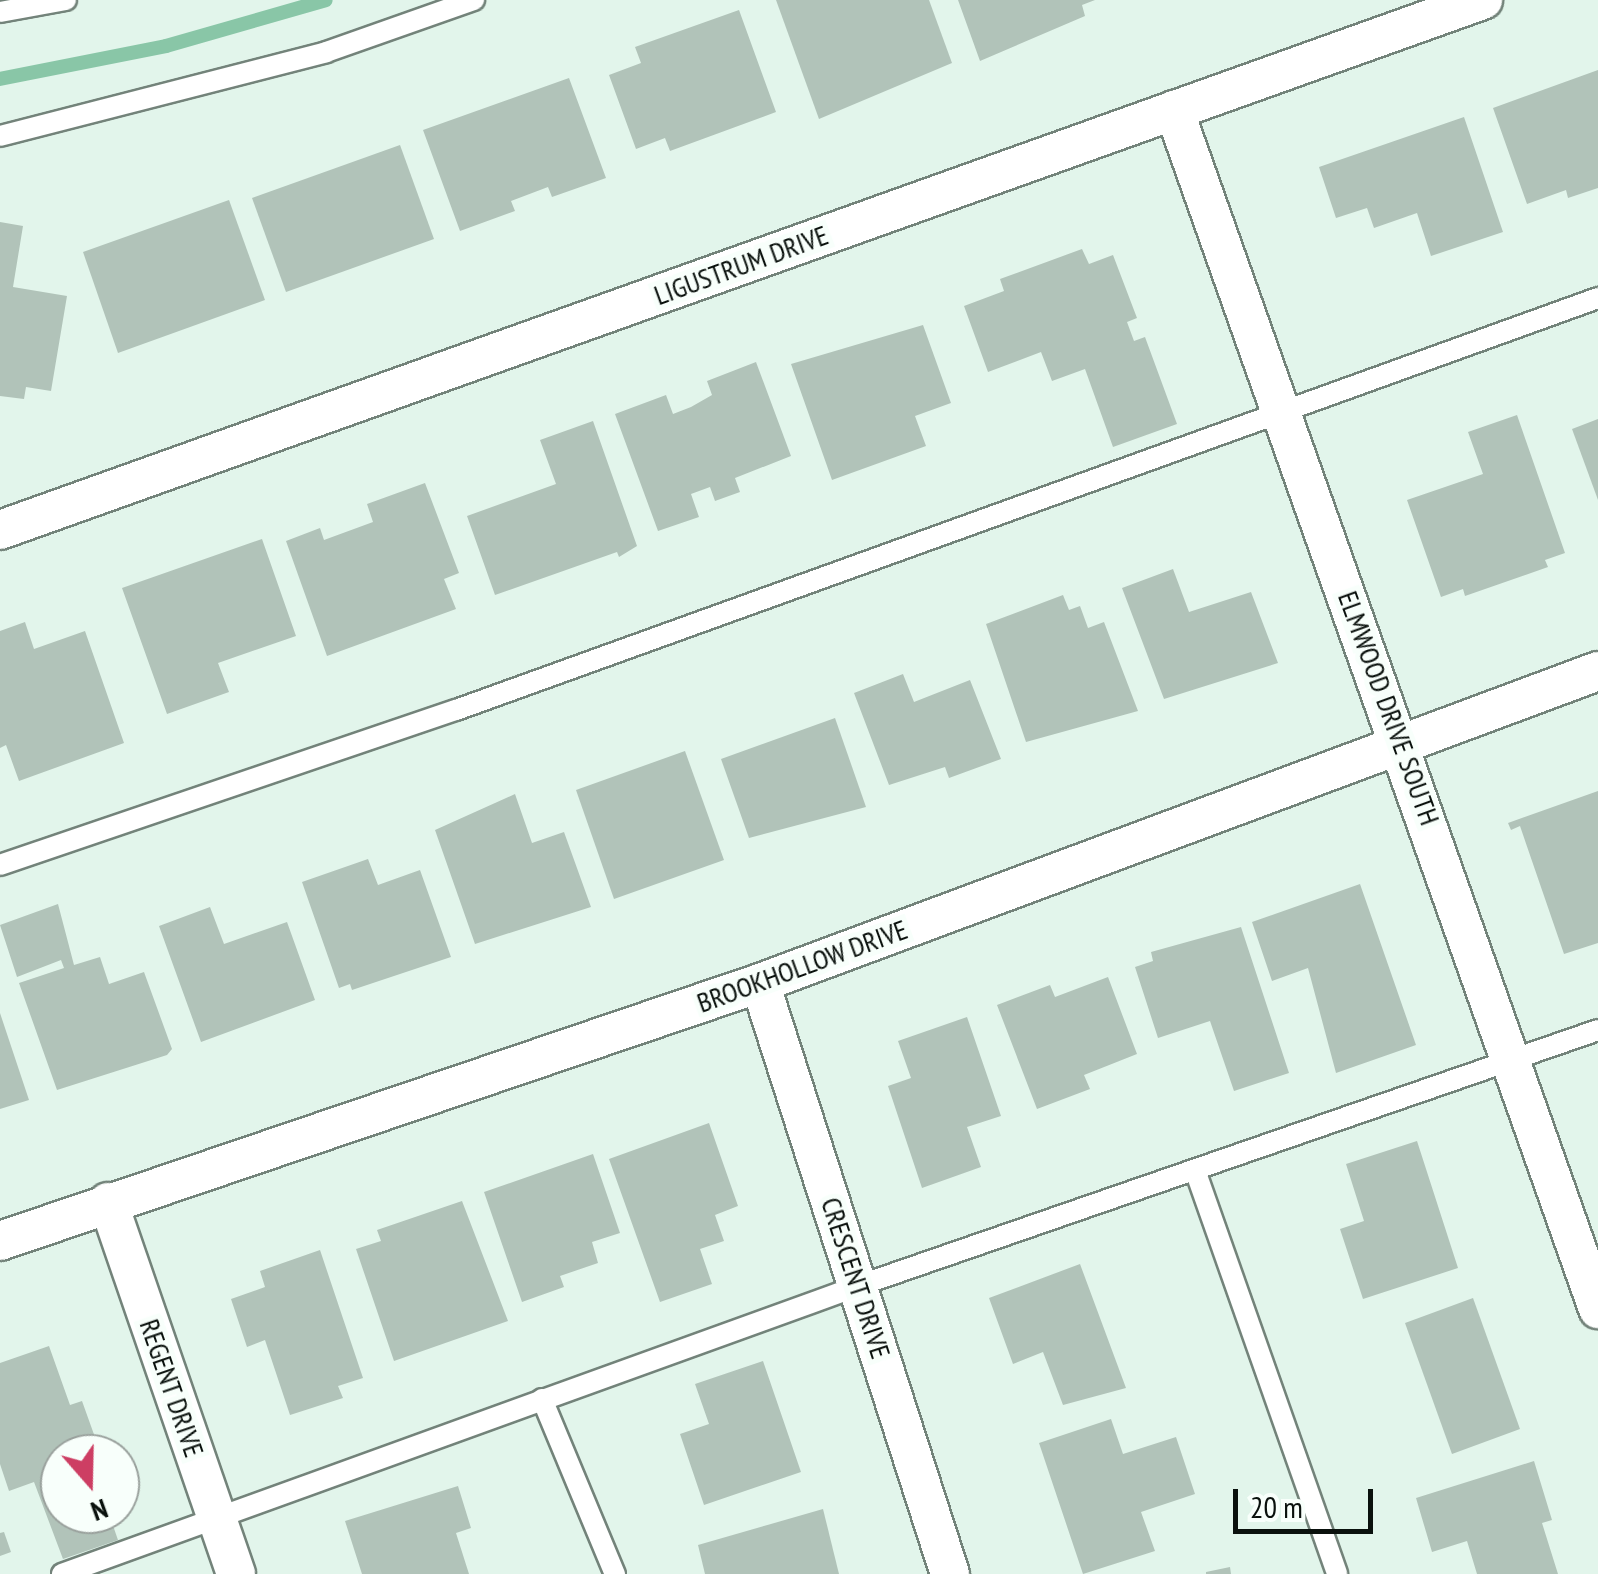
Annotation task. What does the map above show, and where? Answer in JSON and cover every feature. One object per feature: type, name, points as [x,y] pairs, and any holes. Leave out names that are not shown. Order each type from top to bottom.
[{"type":"street","name":"LIGUSTRUM DRIVE","points":[[0,530],[1483,0]]},
{"type":"street","name":"ELMWOOD DRIVE SOUTH","points":[[1174,110],[1401,741],[1598,1309]]},
{"type":"street","name":"BROOKHOLLOW DRIVE","points":[[0,1241],[760,984],[1401,741],[1598,671]]},
{"type":"street","name":"CRESCENT DRIVE","points":[[760,984],[950,1574]]},
{"type":"street","name":"REGENT DRIVE","points":[[108,1202],[236,1574]]},
{"type":"lane","points":[[0,12],[66,0]]},
{"type":"lane","points":[[0,136],[326,52],[474,0]]},
{"type":"lane","points":[[0,865],[456,710],[1598,298]]},
{"type":"lane","points":[[62,1574],[858,1286],[1598,1030]]},
{"type":"lane","points":[[1195,1170],[1337,1574]]},
{"type":"lane","points":[[542,1399],[615,1574]]},
{"type":"building","points":[[776,0],[929,0],[952,63],[819,119]]},
{"type":"building","points":[[958,0],[1095,0],[1082,5],[1085,16],[980,61]]},
{"type":"building","points":[[739,10],[776,112],[670,151],[665,138],[636,149],[609,75],[641,63],[635,47]]},
{"type":"building","points":[[1598,70],[1598,188],[1568,198],[1566,190],[1527,204],[1493,108]]},
{"type":"building","points":[[569,78],[606,178],[552,197],[548,187],[511,201],[515,211],[460,231],[423,130]]},
{"type":"building","points":[[1464,117],[1503,232],[1431,256],[1417,213],[1374,228],[1367,208],[1336,218],[1319,167]]},
{"type":"building","points":[[400,145],[434,239],[286,292],[252,198]]},
{"type":"building","points":[[229,200],[265,300],[118,353],[83,252]]},
{"type":"building","points":[[0,222],[23,226],[13,287],[67,296],[51,391],[26,387],[24,399],[0,396]]},
{"type":"building","points":[[1082,249],[1089,264],[1113,255],[1137,318],[1127,322],[1134,341],[1145,337],[1177,424],[1113,447],[1085,369],[1052,381],[1041,352],[988,372],[964,306],[1004,291],[1000,279]]},
{"type":"building","points":[[923,325],[951,403],[915,416],[926,446],[832,480],[791,364]]},
{"type":"building","points":[[756,362],[791,456],[735,478],[740,492],[715,501],[710,487],[691,494],[699,517],[658,531],[615,414],[666,395],[673,414],[712,395],[707,381]]},
{"type":"building","points":[[1517,415],[1565,553],[1545,560],[1548,567],[1465,596],[1463,589],[1441,597],[1407,500],[1483,474],[1468,432]]},
{"type":"building","points":[[1598,419],[1598,500],[1572,429]]},
{"type":"building","points":[[593,421],[637,546],[619,557],[617,552],[495,595],[467,516],[556,484],[540,440]]},
{"type":"building","points":[[425,483],[459,573],[444,579],[456,609],[327,656],[286,541],[320,528],[324,540],[373,522],[367,504]]},
{"type":"building","points":[[262,539],[296,636],[218,663],[229,692],[167,714],[122,588]]},
{"type":"building","points":[[1173,569],[1189,612],[1251,592],[1278,663],[1164,699],[1122,588]]},
{"type":"building","points":[[1063,595],[1069,610],[1080,606],[1088,628],[1104,622],[1138,711],[1026,742],[986,624]]},
{"type":"building","points":[[25,622],[34,649],[85,631],[124,743],[19,781],[6,745],[0,748],[0,631]]},
{"type":"building","points":[[903,674],[914,702],[970,680],[1001,759],[949,778],[945,767],[889,785],[854,693]]},
{"type":"building","points":[[835,718],[866,807],[749,838],[721,759]]},
{"type":"building","points":[[685,751],[724,860],[614,899],[576,790]]},
{"type":"building","points":[[1598,791],[1598,943],[1564,954],[1520,826],[1511,830],[1508,823]]},
{"type":"building","points":[[515,794],[532,843],[564,832],[591,907],[475,944],[435,830]]},
{"type":"building","points":[[368,859],[378,885],[420,870],[451,957],[352,990],[350,984],[339,988],[302,882]]},
{"type":"building","points":[[1360,884],[1416,1045],[1336,1073],[1308,968],[1272,981],[1252,922]]},
{"type":"building","points":[[58,904],[74,965],[100,957],[109,984],[144,972],[172,1049],[167,1055],[57,1090],[19,983],[64,968],[61,960],[17,977],[0,925]]},
{"type":"building","points":[[210,907],[224,944],[287,922],[315,1000],[201,1042],[159,926]]},
{"type":"building","points":[[1241,927],[1289,1073],[1234,1091],[1210,1021],[1158,1038],[1135,967],[1153,961],[1151,952]]},
{"type":"building","points":[[1108,977],[1137,1054],[1084,1075],[1090,1089],[1037,1109],[997,1005],[1050,985],[1055,997]]},
{"type":"building","points":[[0,1013],[29,1100],[0,1109]]},
{"type":"building","points":[[967,1017],[1001,1116],[967,1127],[981,1167],[922,1188],[888,1086],[911,1078],[898,1041]]},
{"type":"building","points":[[709,1123],[738,1206],[715,1215],[724,1241],[700,1249],[712,1284],[660,1302],[609,1159]]},
{"type":"building","points":[[1417,1141],[1458,1268],[1363,1299],[1340,1229],[1364,1221],[1346,1164]]},
{"type":"building","points":[[593,1154],[620,1233],[592,1242],[598,1263],[560,1276],[564,1287],[522,1302],[484,1192]]},
{"type":"building","points":[[462,1201],[508,1321],[394,1361],[356,1249],[381,1241],[377,1230]]},
{"type":"building","points":[[320,1250],[363,1378],[338,1386],[343,1398],[290,1415],[265,1340],[247,1347],[231,1299],[265,1287],[260,1271]]},
{"type":"building","points":[[1080,1264],[1126,1388],[1063,1405],[1043,1352],[1013,1364],[989,1298]]},
{"type":"building","points":[[1473,1298],[1520,1429],[1452,1454],[1405,1323]]},
{"type":"building","points":[[49,1346],[70,1405],[82,1401],[94,1434],[40,1434],[40,1498],[34,1482],[9,1491],[0,1464],[0,1363]]},
{"type":"building","points":[[763,1361],[801,1472],[704,1505],[680,1434],[709,1424],[695,1384]]},
{"type":"building","points":[[1111,1419],[1123,1454],[1176,1437],[1195,1494],[1141,1512],[1155,1551],[1083,1574],[1039,1443]]},
{"type":"building","points":[[1534,1461],[1552,1520],[1542,1523],[1558,1574],[1477,1574],[1467,1541],[1432,1552],[1416,1498]]},
{"type":"building","points":[[458,1486],[471,1528],[456,1533],[469,1574],[362,1574],[345,1521]]},
{"type":"building","points":[[823,1509],[839,1574],[705,1574],[698,1545]]},
{"type":"building","points":[[4,1532],[11,1552],[0,1556],[0,1533]]},
{"type":"building","points":[[54,1534],[116,1534],[118,1540],[63,1559]]},
{"type":"building","points":[[1230,1567],[1231,1574],[1206,1574],[1206,1572]]},
{"type":"waterway","points":[[0,79],[166,46],[326,0]]}]
